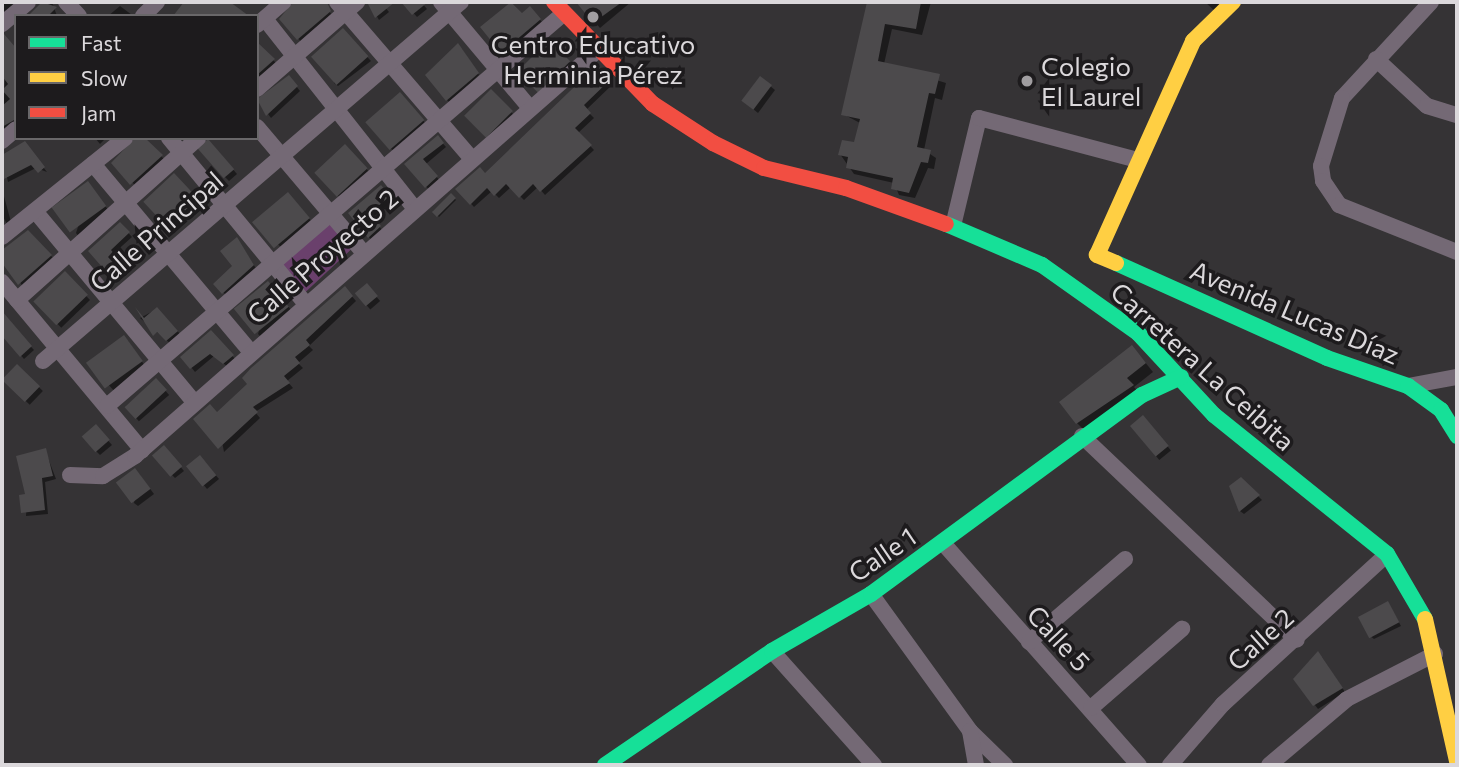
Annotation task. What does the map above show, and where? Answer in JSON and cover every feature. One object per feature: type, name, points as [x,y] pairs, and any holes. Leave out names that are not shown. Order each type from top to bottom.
[{"type":"street","points":[[2,24],[28,2]]},
{"type":"street","points":[[283,2],[261,22],[295,57],[414,208]]},
{"type":"street","points":[[953,226],[979,118],[1138,160],[1193,41],[1233,2]]},
{"type":"street","points":[[1431,2],[1342,99],[1321,166],[1328,192],[1339,205],[1457,252]]},
{"type":"street","points":[[259,87],[295,57],[347,5],[471,158]]},
{"type":"street","points":[[450,5],[529,107]]},
{"type":"street","name":"Calle Principal","points":[[43,362],[392,61],[450,5]]},
{"type":"street","points":[[107,406],[497,69],[559,7]]},
{"type":"street","name":"Carretera La Ceibita","points":[[559,7],[653,104],[713,143],[764,168],[953,226],[1077,287],[1138,333],[1261,456],[1387,554],[1424,617],[1435,654],[1457,761]]},
{"type":"street","name":"Calle Proyecto 2","points":[[70,475],[103,476],[142,450],[529,107],[598,50]]},
{"type":"street","points":[[1376,59],[1427,106],[1457,115]]},
{"type":"street","points":[[259,129],[364,253]]},
{"type":"street","points":[[2,237],[123,140]]},
{"type":"street","points":[[171,140],[271,265],[306,304]]},
{"type":"street","points":[[17,299],[67,251],[196,140]]},
{"type":"street","name":"Avenida Lucas Díaz","points":[[1138,160],[1097,255],[1252,319],[1326,358],[1408,386],[1441,410],[1457,436]]},
{"type":"street","points":[[93,164],[167,256],[251,352]]},
{"type":"street","points":[[35,211],[109,305],[194,402]]},
{"type":"street","points":[[2,282],[59,347],[142,450]]},
{"type":"street","name":"Calle 1","points":[[605,765],[772,651],[871,594],[943,543],[1082,436],[1181,377]]},
{"type":"street","points":[[1408,386],[1457,377]]},
{"type":"street","points":[[1082,436],[1297,640]]},
{"type":"street","name":"Calle 5","points":[[943,543],[1139,765]]},
{"type":"street","name":"Calle 2","points":[[1170,765],[1197,731],[1387,554]]},
{"type":"street","points":[[1029,642],[1125,559]]},
{"type":"street","points":[[871,594],[970,731],[1005,765]]},
{"type":"street","points":[[1091,708],[1182,629]]},
{"type":"street","points":[[772,651],[874,765]]},
{"type":"street","points":[[1269,765],[1347,699],[1435,654]]},
{"type":"street","points":[[970,731],[976,765]]},
{"type":"shaded area","points":[[327,220],[353,248],[304,293],[278,266]]},
{"type":"building","points":[[42,2],[57,7],[50,14],[30,14]]},
{"type":"building","points":[[184,2],[230,2],[246,14],[175,14]]},
{"type":"building","points":[[293,2],[327,2],[331,11],[297,40],[279,19]]},
{"type":"building","points":[[367,2],[395,2],[375,18]]},
{"type":"building","points":[[401,2],[428,2],[412,15]]},
{"type":"building","points":[[511,2],[522,13],[530,6],[541,19],[501,53],[480,27]]},
{"type":"building","points":[[576,2],[622,2],[593,23]]},
{"type":"building","points":[[867,2],[921,2],[916,29],[885,24],[878,61],[940,74],[935,94],[929,93],[917,147],[931,150],[928,163],[921,162],[909,193],[891,189],[893,178],[846,168],[848,157],[838,155],[842,140],[854,142],[860,119],[841,115]]},
{"type":"building","points":[[343,28],[368,56],[336,85],[311,57]]},
{"type":"building","points":[[4,34],[14,46],[14,120],[2,127],[2,106],[10,99],[2,90],[8,84],[2,76]]},
{"type":"building","points":[[549,40],[570,61],[538,93],[517,72]]},
{"type":"building","points":[[458,43],[479,73],[446,101],[425,75]]},
{"type":"building","points":[[259,44],[275,59],[259,73]]},
{"type":"building","points":[[597,65],[611,79],[584,105],[591,113],[575,128],[592,145],[540,192],[533,184],[519,198],[506,184],[494,196],[487,188],[470,205],[455,189],[480,167],[485,173]]},
{"type":"building","points":[[289,75],[298,86],[266,116],[259,98]]},
{"type":"building","points":[[760,76],[772,85],[753,110],[741,101]]},
{"type":"building","points":[[491,89],[513,111],[486,138],[464,116]]},
{"type":"building","points":[[400,92],[424,120],[390,150],[365,122]]},
{"type":"building","points":[[438,135],[444,143],[423,159],[438,176],[425,188],[404,164]]},
{"type":"building","points":[[133,140],[147,140],[163,155],[130,185],[111,163]]},
{"type":"building","points":[[207,140],[234,169],[224,178],[197,148]]},
{"type":"building","points":[[25,141],[45,167],[38,173],[31,165],[2,180],[2,155]]},
{"type":"building","points":[[345,144],[368,168],[337,197],[314,173]]},
{"type":"building","points":[[174,173],[198,199],[167,227],[143,202]]},
{"type":"building","points":[[88,181],[106,206],[70,233],[52,207]]},
{"type":"building","points":[[381,185],[390,196],[370,213],[381,226],[368,238],[348,213]]},
{"type":"building","points":[[288,192],[310,218],[274,248],[252,222]]},
{"type":"building","points":[[451,193],[456,198],[437,217],[432,212]]},
{"type":"building","points":[[120,222],[130,232],[111,250],[123,264],[110,276],[88,251]]},
{"type":"building","points":[[28,230],[52,255],[18,285],[2,263],[2,250]]},
{"type":"building","points":[[237,237],[254,265],[222,294],[213,284],[232,266],[220,251]]},
{"type":"building","points":[[65,271],[88,295],[56,325],[33,302]]},
{"type":"building","points":[[268,281],[289,307],[255,334],[234,309]]},
{"type":"building","points":[[367,283],[378,296],[366,306],[355,293]]},
{"type":"building","points":[[345,286],[353,296],[306,340],[310,345],[295,357],[300,363],[284,376],[290,383],[253,407],[258,412],[218,449],[193,419],[210,404],[217,412],[247,384],[242,378],[251,368]]},
{"type":"building","points":[[135,307],[144,318],[157,307],[178,331],[166,341],[157,332],[153,336]]},
{"type":"building","points":[[2,311],[32,346],[20,357],[2,336]]},
{"type":"building","points":[[211,330],[234,355],[223,364],[210,354],[190,369],[180,357]]},
{"type":"building","points":[[124,335],[143,361],[105,389],[86,363]]},
{"type":"building","points":[[1132,345],[1146,363],[1127,378],[1134,385],[1076,424],[1059,402]]},
{"type":"building","points":[[17,364],[40,386],[25,402],[2,380]]},
{"type":"building","points":[[156,378],[167,390],[135,419],[125,407]]},
{"type":"building","points":[[1143,415],[1169,446],[1156,457],[1130,426]]},
{"type":"building","points":[[96,424],[110,440],[95,452],[82,436]]},
{"type":"building","points":[[164,445],[182,466],[170,477],[152,455]]},
{"type":"building","points":[[46,448],[53,476],[42,478],[45,510],[21,513],[19,495],[25,494],[16,456]]},
{"type":"building","points":[[200,455],[216,475],[202,487],[186,466]]},
{"type":"building","points":[[135,468],[151,489],[131,503],[116,482]]},
{"type":"building","points":[[1241,477],[1260,495],[1239,512],[1229,486]]},
{"type":"building","points":[[1388,601],[1399,622],[1369,638],[1358,617]]},
{"type":"building","points":[[1318,651],[1343,688],[1313,706],[1293,679]]},
{"type":"traffic: fast","points":[[946,224],[1042,265],[1138,333],[1214,415],[1387,554],[1425,619]]},
{"type":"traffic: fast","points":[[1116,263],[1327,358],[1408,386],[1441,410],[1457,436]]},
{"type":"traffic: fast","points":[[605,765],[772,651],[871,594],[1142,395],[1181,377]]},
{"type":"traffic: slow","points":[[1116,263],[1097,255],[1193,41],[1233,2]]},
{"type":"traffic: slow","points":[[1425,619],[1457,761]]},
{"type":"traffic: jam","points":[[554,2],[653,104],[713,143],[764,168],[846,188],[946,224]]},
{"type":"place","name":"Centro Educativo Herminia Pérez","points":[[593,17]]},
{"type":"place","name":"Colegio El Laurel","points":[[1027,81]]}]
